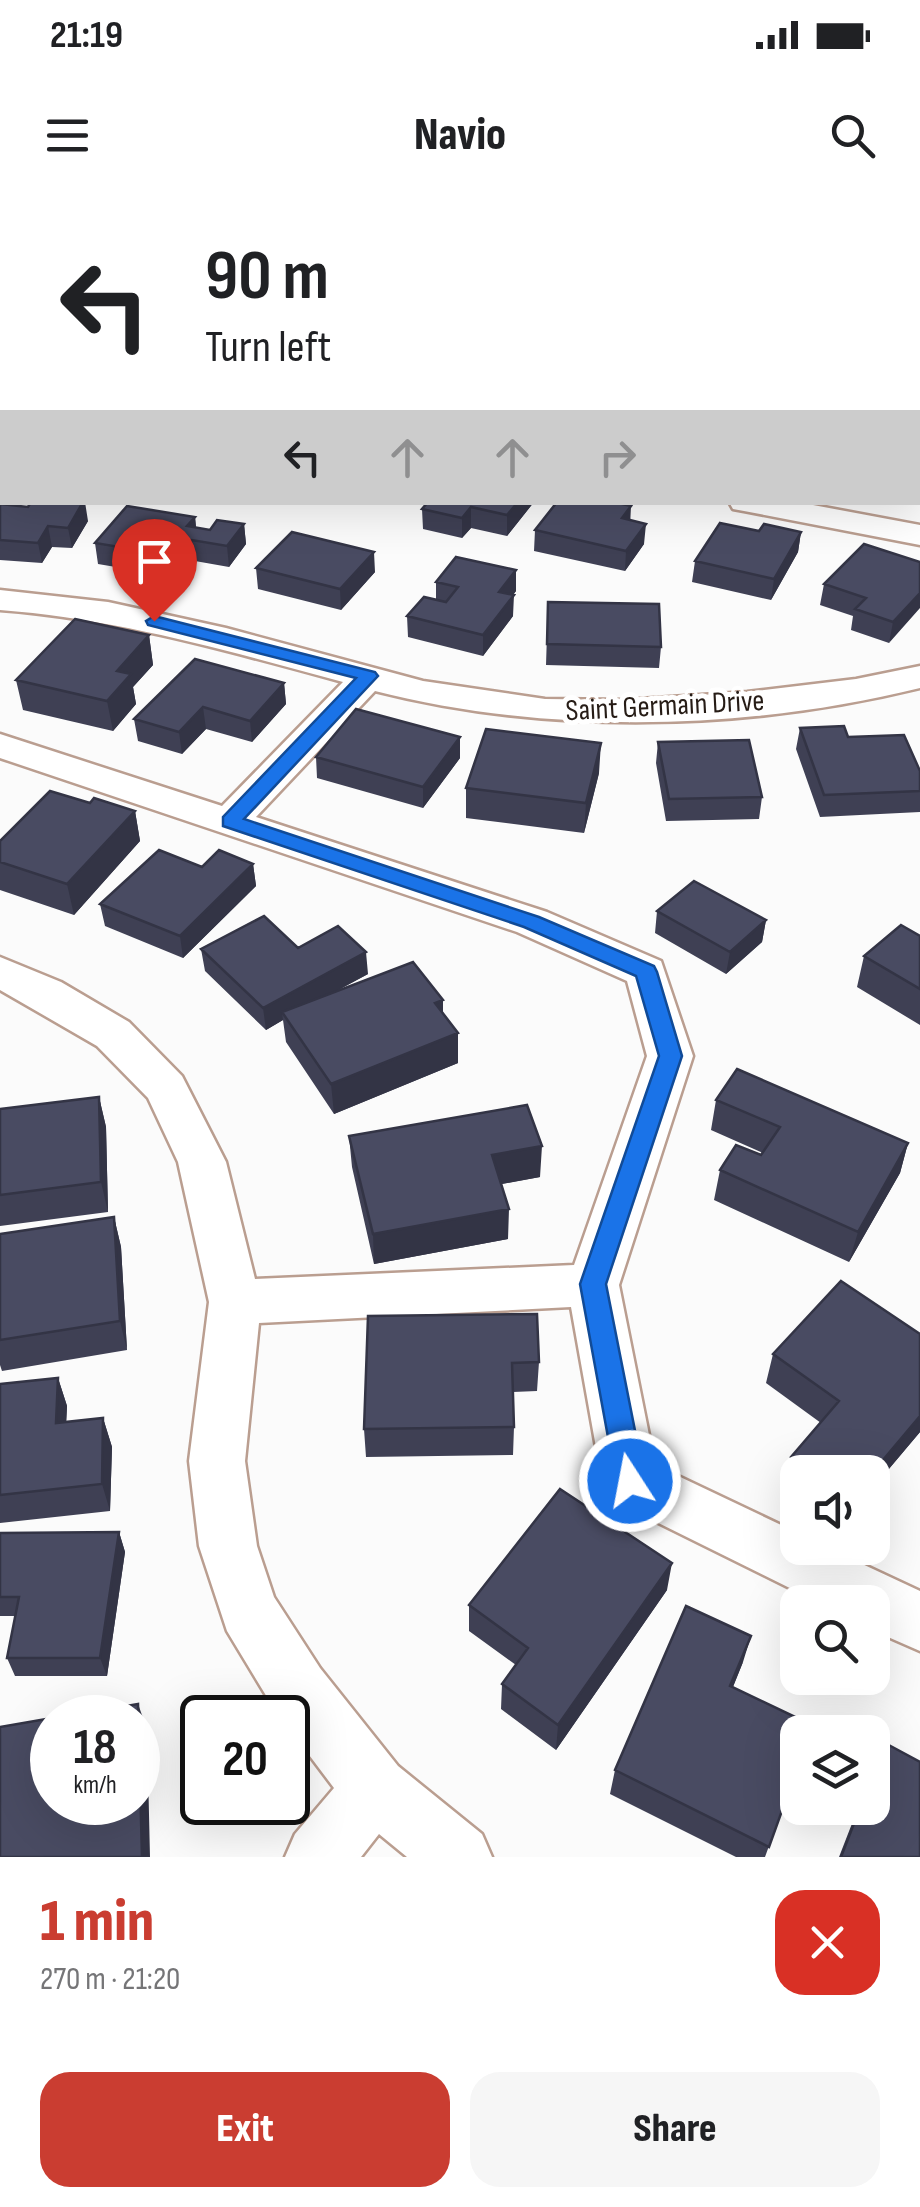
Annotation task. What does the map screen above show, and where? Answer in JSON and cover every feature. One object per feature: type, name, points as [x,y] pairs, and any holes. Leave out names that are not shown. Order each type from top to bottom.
[{"type":"street","points":[[760,505],[920,535]]},
{"type":"street","name":"Saint Germain Drive","points":[[0,600],[118,612],[420,692],[571,714],[638,713],[790,699],[920,677]]},
{"type":"street","points":[[230,822],[369,676]]},
{"type":"street","points":[[0,745],[532,922],[646,972],[670,1056],[593,1284],[630,1481],[920,1622]]},
{"type":"street","points":[[0,972],[45,992],[113,1034],[166,1088],[202,1162],[235,1302],[218,1461],[228,1546],[248,1611],[298,1690],[375,1788],[459,1857]]},
{"type":"street","points":[[235,1302],[593,1284]]},
{"type":"street","points":[[318,1857],[375,1788]]},
{"type":"building","points":[[0,505],[81,505],[68,528],[48,526],[38,543],[0,540]]},
{"type":"building","points":[[425,505],[515,505],[507,515],[471,507],[462,518],[422,509]]},
{"type":"building","points":[[555,505],[627,505],[631,506],[622,518],[646,524],[626,551],[535,530]]},
{"type":"building","points":[[127,506],[195,517],[187,526],[210,530],[217,520],[244,524],[227,546],[192,540],[179,557],[95,543]]},
{"type":"building","points":[[720,523],[759,531],[764,524],[801,532],[774,579],[695,561]]},
{"type":"building","points":[[292,532],[374,552],[340,589],[256,568]]},
{"type":"building","points":[[864,544],[920,562],[920,593],[893,622],[855,609],[866,598],[824,584]]},
{"type":"building","points":[[456,557],[516,570],[499,592],[514,595],[483,635],[407,616],[424,597],[446,602],[458,587],[436,582]]},
{"type":"building","points":[[548,602],[659,604],[661,647],[547,644]]},
{"type":"building","points":[[75,619],[149,635],[117,671],[131,674],[107,701],[16,680]]},
{"type":"building","points":[[195,659],[284,683],[250,721],[203,707],[179,732],[134,719]]},
{"type":"building","points":[[356,709],[460,737],[423,787],[316,757]]},
{"type":"building","points":[[844,726],[848,737],[904,735],[920,771],[920,791],[824,795],[800,728]]},
{"type":"building","points":[[486,729],[601,743],[586,803],[466,788]]},
{"type":"building","points":[[749,740],[762,797],[669,799],[658,742]]},
{"type":"building","points":[[50,791],[90,803],[94,798],[135,811],[67,884],[0,862],[0,841]]},
{"type":"building","points":[[159,850],[202,867],[219,850],[253,864],[180,936],[100,904]]},
{"type":"building","points":[[694,881],[766,920],[730,952],[657,911]]},
{"type":"building","points":[[264,916],[298,948],[338,926],[366,952],[263,1008],[201,949]]},
{"type":"building","points":[[901,925],[920,936],[920,989],[864,956]]},
{"type":"building","points":[[413,962],[443,1000],[435,1003],[458,1033],[331,1084],[282,1012]]},
{"type":"building","points":[[737,1069],[908,1143],[858,1232],[720,1170],[736,1145],[761,1155],[780,1127],[716,1100]]},
{"type":"building","points":[[99,1097],[101,1182],[0,1195],[0,1109]]},
{"type":"building","points":[[527,1105],[542,1146],[492,1155],[509,1209],[373,1234],[349,1136]]},
{"type":"building","points":[[114,1217],[120,1321],[0,1340],[0,1234]]},
{"type":"building","points":[[841,1281],[920,1334],[920,1416],[887,1455],[793,1455],[839,1401],[773,1354]]},
{"type":"building","points":[[537,1314],[539,1362],[512,1363],[514,1427],[364,1429],[368,1316]]},
{"type":"building","points":[[58,1378],[56,1423],[103,1418],[102,1484],[0,1495],[0,1384]]},
{"type":"building","points":[[560,1489],[672,1563],[558,1725],[502,1684],[528,1648],[469,1605]]},
{"type":"building","points":[[119,1532],[100,1658],[7,1658],[19,1597],[0,1597],[0,1533]]},
{"type":"building","points":[[686,1606],[751,1636],[730,1686],[791,1715],[780,1715],[780,1816],[769,1847],[615,1770]]},
{"type":"building","points":[[30,1722],[30,1825],[141,1825],[142,1857],[0,1857],[0,1727]]},
{"type":"building","points":[[890,1746],[920,1762],[920,1857],[841,1857],[853,1825],[890,1825]]},
{"type":"route","points":[[154,621],[369,676],[230,822],[532,922],[646,972],[670,1056],[593,1284],[630,1481]]}]
